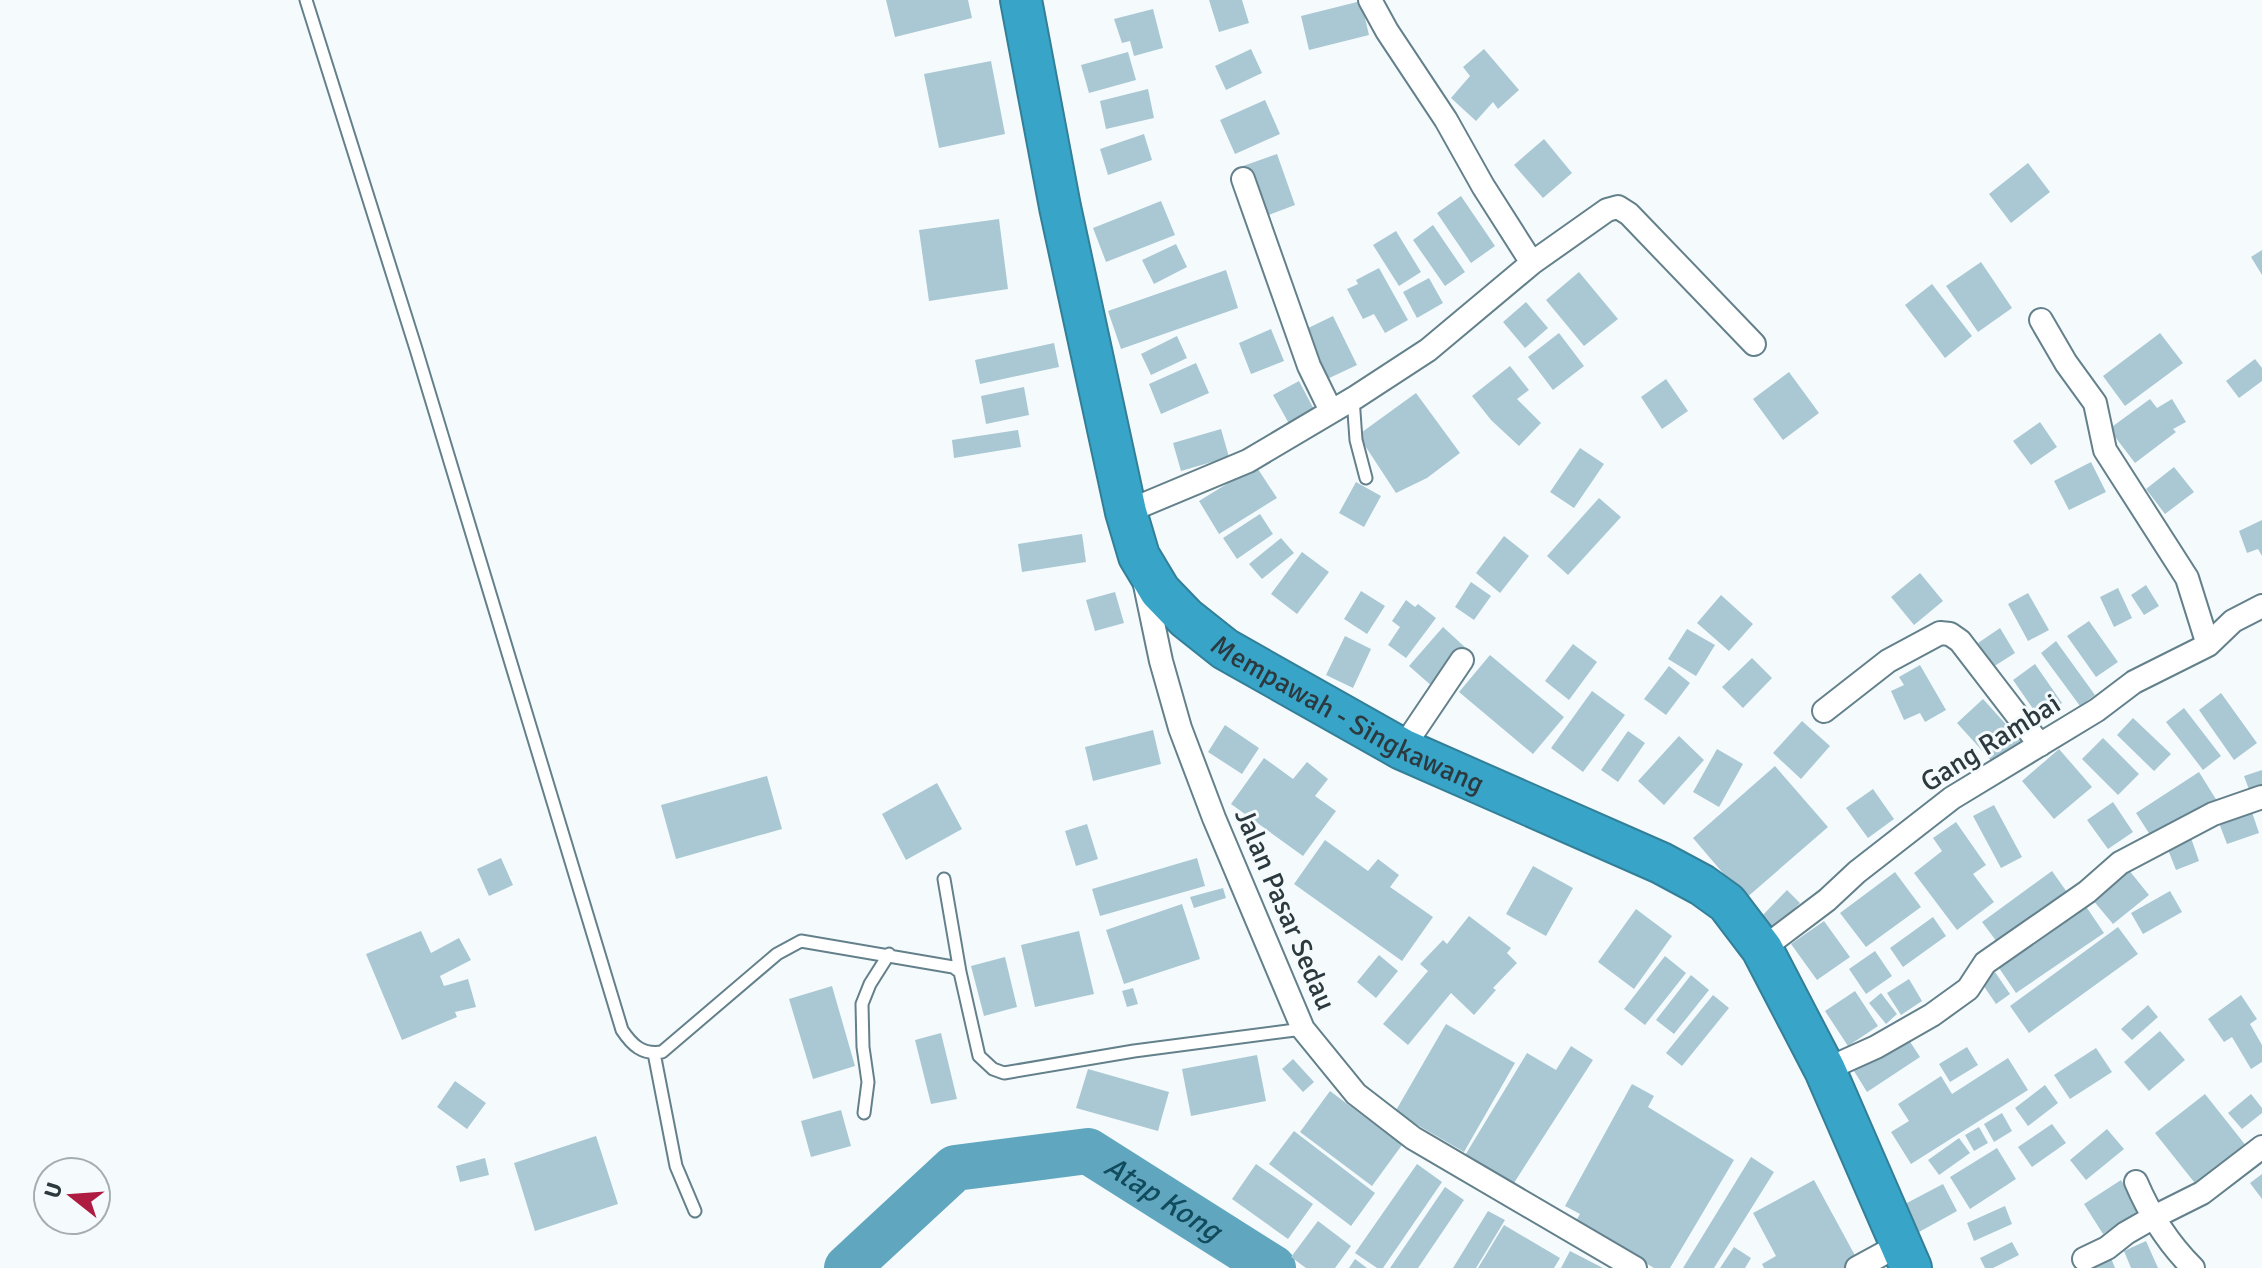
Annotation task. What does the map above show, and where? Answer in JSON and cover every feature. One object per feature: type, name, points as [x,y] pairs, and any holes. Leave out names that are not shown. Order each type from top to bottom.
[{"type":"highway","name":"Mempawah - Singkawang","points":[[1021,0],[1060,207],[1126,512],[1139,556],[1160,591],[1186,618],[1225,649],[1402,749],[1661,863],[1702,885],[1727,903],[1762,949],[1825,1070],[1906,1256]]},
{"type":"street","points":[[1370,0],[1532,263]]},
{"type":"street","points":[[1243,179],[1309,366],[1331,411]]},
{"type":"street","points":[[1126,512],[1248,461],[1353,398],[1428,350],[1532,263],[1607,210],[1618,207],[1629,214],[1754,344]]},
{"type":"street","points":[[2041,320],[2066,363],[2095,403],[2105,450],[2187,578],[2208,645]]},
{"type":"street","name":"Jalan Pasar Sedau","points":[[1139,556],[1161,661],[1180,728],[1214,818],[1303,1029],[1356,1094],[1413,1138],[1635,1268]]},
{"type":"street","name":"Gang Rambai","points":[[1762,949],[1952,798],[2097,710],[2134,682],[2208,645],[2233,621],[2262,606]]},
{"type":"street","points":[[1824,711],[1888,661],[1940,633],[1950,634],[1960,641],[2040,745]]},
{"type":"street","points":[[1402,749],[1462,660]]},
{"type":"street","points":[[1825,1070],[1876,1047],[1932,1015],[1968,989],[1985,963],[2087,892],[2120,863],[2213,814],[2262,797]]},
{"type":"street","points":[[2084,1259],[2107,1248],[2154,1217],[2202,1193],[2262,1147]]},
{"type":"street","points":[[2136,1182],[2154,1217],[2180,1256],[2193,1268]]},
{"type":"street","points":[[1857,1268],[1906,1256]]},
{"type":"lane","points":[[306,0],[416,349],[622,1030],[631,1044],[654,1053],[662,1052],[777,954],[801,941],[944,964],[960,972]]},
{"type":"lane","points":[[1353,398],[1356,440],[1366,478]]},
{"type":"lane","points":[[944,879],[979,1056],[993,1069],[1004,1073],[1134,1051],[1303,1029]]},
{"type":"lane","points":[[864,1113],[868,1082],[862,1004],[870,984],[889,954]]},
{"type":"lane","points":[[654,1053],[676,1166],[695,1211]]},
{"type":"building","points":[[886,0],[968,0],[972,18],[895,37]]},
{"type":"building","points":[[1209,0],[1242,0],[1249,23],[1219,32]]},
{"type":"building","points":[[1361,1],[1369,35],[1309,50],[1301,16]]},
{"type":"building","points":[[1153,9],[1163,48],[1134,56],[1130,41],[1122,43],[1114,19]]},
{"type":"building","points":[[1251,49],[1262,73],[1226,90],[1215,66]]},
{"type":"building","points":[[1484,49],[1519,90],[1498,109],[1493,102],[1476,121],[1451,98],[1470,76],[1463,67]]},
{"type":"building","points":[[1128,52],[1136,80],[1089,93],[1081,65]]},
{"type":"building","points":[[991,61],[1005,134],[939,148],[924,74]]},
{"type":"building","points":[[1148,89],[1154,118],[1106,129],[1100,101]]},
{"type":"building","points":[[1265,100],[1280,134],[1235,154],[1220,120]]},
{"type":"building","points":[[1144,134],[1152,160],[1108,175],[1100,149]]},
{"type":"building","points":[[1544,139],[1572,173],[1543,198],[1514,165]]},
{"type":"building","points":[[1277,154],[1295,205],[1261,218],[1243,166]]},
{"type":"building","points":[[2028,163],[2050,192],[2011,223],[1989,194]]},
{"type":"building","points":[[1461,196],[1495,246],[1471,263],[1437,213]]},
{"type":"building","points":[[1161,201],[1175,235],[1106,262],[1093,228]]},
{"type":"building","points":[[999,219],[1008,289],[929,301],[919,230]]},
{"type":"building","points":[[1433,225],[1465,272],[1445,286],[1413,240]]},
{"type":"building","points":[[1396,231],[1421,272],[1399,286],[1373,245]]},
{"type":"building","points":[[1176,244],[1187,267],[1154,284],[1142,260]]},
{"type":"building","points":[[2262,250],[2262,275],[2251,257]]},
{"type":"building","points":[[1981,262],[2012,308],[1978,332],[1946,286]]},
{"type":"building","points":[[1379,268],[1408,320],[1385,333],[1374,314],[1363,319],[1347,289],[1358,284],[1356,280]]},
{"type":"building","points":[[1226,270],[1238,308],[1121,349],[1108,311]]},
{"type":"building","points":[[1579,272],[1618,319],[1584,346],[1546,300]]},
{"type":"building","points":[[1429,278],[1443,303],[1417,318],[1403,292]]},
{"type":"building","points":[[1932,284],[1972,336],[1945,358],[1905,305]]},
{"type":"building","points":[[1526,302],[1548,328],[1525,348],[1503,322]]},
{"type":"building","points":[[1333,316],[1357,365],[1323,381],[1300,332]]},
{"type":"building","points":[[1271,329],[1284,361],[1251,374],[1239,343]]},
{"type":"building","points":[[1559,333],[1584,366],[1553,390],[1528,357]]},
{"type":"building","points":[[2160,333],[2183,363],[2125,406],[2103,376]]},
{"type":"building","points":[[1177,336],[1187,358],[1151,375],[1141,354]]},
{"type":"building","points":[[1054,343],[1059,367],[980,384],[975,360]]},
{"type":"building","points":[[2255,359],[2262,368],[2262,381],[2239,398],[2226,381]]},
{"type":"building","points":[[1196,363],[1209,393],[1161,414],[1149,384]]},
{"type":"building","points":[[1510,366],[1529,390],[1517,399],[1541,423],[1519,446],[1491,420],[1472,396]]},
{"type":"building","points":[[1789,372],[1819,413],[1783,440],[1753,399]]},
{"type":"building","points":[[1666,379],[1688,411],[1662,429],[1641,397]]},
{"type":"building","points":[[1299,381],[1317,415],[1292,429],[1273,395]]},
{"type":"building","points":[[1024,387],[1029,415],[986,424],[981,396]]},
{"type":"building","points":[[1416,393],[1460,453],[1427,478],[1396,493],[1358,435]]},
{"type":"building","points":[[2150,399],[2157,408],[2172,399],[2186,422],[2173,429],[2176,432],[2135,463],[2109,429]]},
{"type":"building","points":[[2040,422],[2057,447],[2031,465],[2013,441]]},
{"type":"building","points":[[1221,429],[1229,457],[1181,471],[1173,443]]},
{"type":"building","points":[[1018,430],[1021,447],[954,458],[952,440]]},
{"type":"building","points":[[1580,448],[1604,464],[1574,508],[1550,492]]},
{"type":"building","points":[[2091,462],[2106,492],[2069,510],[2054,481]]},
{"type":"building","points":[[1256,466],[1277,498],[1219,534],[1199,501]]},
{"type":"building","points":[[2174,467],[2194,492],[2165,514],[2146,489]]},
{"type":"building","points":[[1356,482],[1381,496],[1364,527],[1339,513]]},
{"type":"building","points":[[1599,498],[1621,517],[1568,575],[1547,556]]},
{"type":"building","points":[[1260,514],[1273,534],[1237,559],[1223,538]]},
{"type":"building","points":[[2262,520],[2262,556],[2258,549],[2247,553],[2239,531]]},
{"type":"building","points":[[1082,534],[1086,562],[1022,572],[1018,544]]},
{"type":"building","points":[[1504,536],[1529,556],[1500,593],[1476,573]]},
{"type":"building","points":[[1281,538],[1294,553],[1262,579],[1249,564]]},
{"type":"building","points":[[1302,552],[1329,572],[1297,614],[1271,594]]},
{"type":"building","points":[[1920,573],[1943,601],[1914,625],[1891,597]]},
{"type":"building","points":[[1471,582],[1491,596],[1474,620],[1455,607]]},
{"type":"building","points":[[2146,585],[2159,606],[2144,615],[2131,595]]},
{"type":"building","points":[[2118,588],[2132,618],[2114,627],[2100,597]]},
{"type":"building","points":[[1361,591],[1385,606],[1367,634],[1344,619]]},
{"type":"building","points":[[1115,592],[1124,623],[1095,631],[1086,600]]},
{"type":"building","points":[[2028,593],[2049,630],[2028,641],[2008,604]]},
{"type":"building","points":[[1721,595],[1753,624],[1729,651],[1697,623]]},
{"type":"building","points":[[1406,600],[1415,607],[1418,604],[1436,618],[1406,658],[1388,645],[1400,627],[1392,621]]},
{"type":"building","points":[[2089,621],[2118,662],[2096,677],[2067,636]]},
{"type":"building","points":[[1443,627],[1467,649],[1433,687],[1409,666]]},
{"type":"building","points":[[2000,628],[2015,653],[1993,667],[1978,643]]},
{"type":"building","points":[[1687,629],[1715,645],[1696,676],[1668,659]]},
{"type":"building","points":[[1345,636],[1371,649],[1353,688],[1326,675]]},
{"type":"building","points":[[2056,641],[2095,695],[2080,706],[2041,653]]},
{"type":"building","points":[[1573,644],[1597,662],[1569,700],[1545,681]]},
{"type":"building","points":[[1490,655],[1564,717],[1533,754],[1459,692]]},
{"type":"building","points":[[1752,658],[1772,678],[1743,708],[1722,687]]},
{"type":"building","points":[[2035,664],[2062,703],[2040,719],[2013,680]]},
{"type":"building","points":[[1920,665],[1946,710],[1925,722],[1920,713],[1904,720],[1891,691],[1904,685],[1899,677]]},
{"type":"building","points":[[1669,666],[1690,683],[1666,715],[1644,699]]},
{"type":"building","points":[[1592,691],[1625,715],[1583,772],[1551,748]]},
{"type":"building","points":[[2221,693],[2257,743],[2234,760],[2199,710]]},
{"type":"building","points":[[1983,699],[2022,742],[1996,766],[1957,723]]},
{"type":"building","points":[[2184,708],[2221,756],[2203,770],[2166,722]]},
{"type":"building","points":[[2133,718],[2171,754],[2154,771],[2117,735]]},
{"type":"building","points":[[1802,721],[1830,746],[1801,779],[1773,753]]},
{"type":"building","points":[[1225,725],[1259,748],[1242,774],[1208,752]]},
{"type":"building","points":[[1153,730],[1161,764],[1093,781],[1085,747]]},
{"type":"building","points":[[1628,731],[1645,743],[1618,782],[1601,770]]},
{"type":"building","points":[[1679,736],[1704,760],[1664,805],[1638,781]]},
{"type":"building","points":[[2103,738],[2139,774],[2118,795],[2082,759]]},
{"type":"building","points":[[1717,749],[1743,764],[1719,807],[1693,792]]},
{"type":"building","points":[[2059,749],[2092,787],[2054,819],[2022,781]]},
{"type":"building","points":[[1264,758],[1293,779],[1307,762],[1328,779],[1315,796],[1336,811],[1303,856],[1231,804]]},
{"type":"building","points":[[1775,766],[1828,827],[1745,899],[1693,838]]},
{"type":"building","points":[[2262,770],[2262,792],[2251,795],[2244,776]]},
{"type":"building","points":[[2199,772],[2217,801],[2154,841],[2136,813]]},
{"type":"building","points":[[767,776],[782,829],[676,859],[661,805]]},
{"type":"building","points":[[937,783],[962,829],[906,860],[882,814]]},
{"type":"building","points":[[1873,789],[1894,819],[1868,838],[1846,808]]},
{"type":"building","points":[[2113,802],[2133,832],[2108,849],[2087,820]]},
{"type":"building","points":[[1994,805],[2022,857],[2001,868],[1973,816]]},
{"type":"building","points":[[2252,812],[2259,833],[2227,844],[2219,823]]},
{"type":"building","points":[[1956,822],[1986,865],[1973,874],[1994,902],[1957,930],[1914,873],[1942,851],[1933,838]]},
{"type":"building","points":[[1087,824],[1098,859],[1076,866],[1065,831]]},
{"type":"building","points":[[2189,832],[2199,861],[2176,870],[2165,842]]},
{"type":"building","points":[[1325,840],[1368,871],[1378,859],[1399,875],[1390,887],[1433,917],[1402,961],[1294,884]]},
{"type":"building","points":[[501,858],[513,885],[489,896],[477,869]]},
{"type":"building","points":[[1197,858],[1205,886],[1100,916],[1092,889]]},
{"type":"building","points":[[1533,866],[1573,888],[1546,936],[1506,914]]},
{"type":"building","points":[[2128,869],[2149,895],[2113,924],[2092,899]]},
{"type":"building","points":[[2052,871],[2069,895],[2000,946],[1982,922]]},
{"type":"building","points":[[1895,872],[1921,907],[1866,947],[1840,913]]},
{"type":"building","points":[[1223,888],[1226,898],[1194,908],[1190,897]]},
{"type":"building","points":[[1787,890],[1800,903],[1772,932],[1759,919]]},
{"type":"building","points":[[2170,891],[2182,912],[2143,934],[2131,913]]},
{"type":"building","points":[[1182,904],[1200,959],[1124,984],[1106,930]]},
{"type":"building","points":[[2085,905],[2104,933],[2016,993],[1997,965]]},
{"type":"building","points":[[1636,909],[1672,936],[1634,989],[1598,962]]},
{"type":"building","points":[[1469,916],[1511,948],[1507,953],[1517,963],[1493,988],[1496,990],[1474,1015],[1451,993],[1408,1045],[1383,1024],[1428,971],[1420,964],[1443,940],[1447,944]]},
{"type":"building","points":[[1933,917],[1946,936],[1903,967],[1890,948]]},
{"type":"building","points":[[1824,921],[1850,957],[1817,980],[1791,944]]},
{"type":"building","points":[[2118,927],[2138,954],[2029,1033],[2010,1006]]},
{"type":"building","points":[[421,931],[431,953],[459,938],[471,960],[440,976],[444,986],[468,979],[476,1007],[455,1012],[457,1017],[402,1040],[366,954]]},
{"type":"building","points":[[1079,931],[1094,994],[1035,1007],[1021,945]]},
{"type":"building","points":[[1875,951],[1892,976],[1866,994],[1849,969]]},
{"type":"building","points":[[1379,955],[1398,971],[1376,998],[1357,982]]},
{"type":"building","points":[[1665,956],[1686,973],[1645,1025],[1624,1009]]},
{"type":"building","points":[[1005,957],[1017,1007],[984,1016],[971,966]]},
{"type":"building","points":[[1995,972],[2010,994],[1996,1004],[1981,982]]},
{"type":"building","points":[[1691,975],[1709,990],[1674,1034],[1656,1020]]},
{"type":"building","points":[[1909,979],[1922,1001],[1901,1015],[1887,993]]},
{"type":"building","points":[[832,986],[855,1066],[813,1079],[789,999]]},
{"type":"building","points":[[1133,988],[1138,1004],[1127,1007],[1122,991]]},
{"type":"building","points":[[1855,991],[1878,1026],[1848,1046],[1825,1011]]},
{"type":"building","points":[[1881,993],[1897,1014],[1886,1024],[1869,1003]]},
{"type":"building","points":[[1713,995],[1729,1008],[1682,1066],[1666,1053]]},
{"type":"building","points":[[2241,995],[2257,1019],[2250,1024],[2262,1045],[2262,1062],[2251,1069],[2232,1037],[2224,1042],[2208,1019]]},
{"type":"building","points":[[2148,1005],[2158,1017],[2132,1040],[2121,1029]]},
{"type":"building","points":[[1446,1024],[1515,1063],[1464,1152],[1395,1112]]},
{"type":"building","points":[[2160,1031],[2185,1060],[2149,1091],[2124,1062]]},
{"type":"building","points":[[941,1033],[957,1099],[931,1104],[915,1040]]},
{"type":"building","points":[[1907,1037],[1920,1057],[1867,1092],[1854,1071]]},
{"type":"building","points":[[1571,1046],[1593,1060],[1512,1186],[1464,1157],[1527,1053],[1556,1070]]},
{"type":"building","points":[[1967,1047],[1978,1065],[1950,1082],[1939,1064]]},
{"type":"building","points":[[2096,1048],[2112,1072],[2070,1099],[2054,1075]]},
{"type":"building","points":[[1257,1055],[1266,1101],[1191,1116],[1182,1069]]},
{"type":"building","points":[[2008,1058],[2028,1090],[1911,1164],[1891,1132],[1909,1121],[1898,1104],[1941,1076],[1952,1094]]},
{"type":"building","points":[[1293,1059],[1314,1082],[1303,1092],[1282,1069]]},
{"type":"building","points":[[1088,1069],[1169,1092],[1158,1131],[1076,1108]]},
{"type":"building","points":[[455,1081],[486,1103],[467,1129],[437,1107]]},
{"type":"building","points":[[1632,1084],[1654,1096],[1648,1107],[1734,1160],[1670,1268],[1654,1268],[1576,1221],[1580,1214],[1565,1206]]},
{"type":"building","points":[[2045,1085],[2058,1103],[2028,1126],[2015,1108]]},
{"type":"building","points":[[1330,1091],[1402,1145],[1372,1186],[1300,1132]]},
{"type":"building","points":[[2205,1094],[2247,1147],[2198,1187],[2155,1133]]},
{"type":"building","points":[[2251,1094],[2262,1108],[2262,1113],[2242,1129],[2228,1113]]},
{"type":"building","points":[[841,1110],[851,1146],[811,1157],[801,1121]]},
{"type":"building","points":[[2002,1113],[2012,1131],[1994,1142],[1984,1124]]},
{"type":"building","points":[[2052,1124],[2066,1143],[2032,1167],[2018,1147]]},
{"type":"building","points":[[1979,1127],[1988,1143],[1974,1151],[1965,1135]]},
{"type":"building","points":[[2107,1129],[2124,1149],[2086,1180],[2070,1160]]},
{"type":"building","points":[[1294,1131],[1375,1193],[1351,1226],[1269,1164]]},
{"type":"building","points":[[596,1136],[618,1204],[535,1231],[514,1163]]},
{"type":"building","points":[[1959,1138],[1970,1153],[1939,1175],[1928,1160]]},
{"type":"building","points":[[1997,1148],[2016,1179],[1970,1209],[1950,1177]]},
{"type":"building","points":[[1751,1157],[1774,1172],[1714,1268],[1683,1268]]},
{"type":"building","points":[[485,1158],[489,1175],[460,1182],[456,1166]]},
{"type":"building","points":[[1256,1164],[1313,1204],[1288,1239],[1232,1199]]},
{"type":"building","points":[[1417,1164],[1442,1182],[1383,1268],[1377,1268],[1355,1253]]},
{"type":"building","points":[[2262,1174],[2262,1199],[2250,1183]]},
{"type":"building","points":[[1814,1180],[1858,1261],[1846,1268],[1764,1268],[1762,1264],[1776,1256],[1753,1213]]},
{"type":"building","points":[[2121,1180],[2140,1210],[2103,1234],[2084,1204]]},
{"type":"building","points":[[1943,1184],[1957,1211],[1919,1232],[1905,1204]]},
{"type":"building","points":[[1445,1187],[1464,1200],[1418,1268],[1390,1268]]},
{"type":"building","points":[[2005,1206],[2012,1224],[1974,1241],[1967,1223]]},
{"type":"building","points":[[1488,1211],[1505,1220],[1476,1268],[1453,1268]]},
{"type":"building","points":[[1318,1221],[1351,1246],[1335,1268],[1306,1268],[1291,1257]]},
{"type":"building","points":[[1504,1225],[1560,1258],[1554,1268],[1478,1268]]},
{"type":"building","points":[[2146,1241],[2158,1268],[2131,1268],[2124,1251]]},
{"type":"building","points":[[2012,1242],[2019,1255],[1993,1268],[1985,1268],[1980,1258]]},
{"type":"building","points":[[1734,1247],[1751,1258],[1745,1268],[1720,1268]]},
{"type":"building","points":[[1570,1251],[1603,1268],[1561,1268]]},
{"type":"building","points":[[2111,1258],[2115,1268],[2088,1268]]},
{"type":"building","points":[[1355,1259],[1367,1268],[1349,1268]]},
{"type":"waterway","name":"Atap Kong","points":[[847,1268],[955,1168],[1088,1151],[1273,1268]]}]
